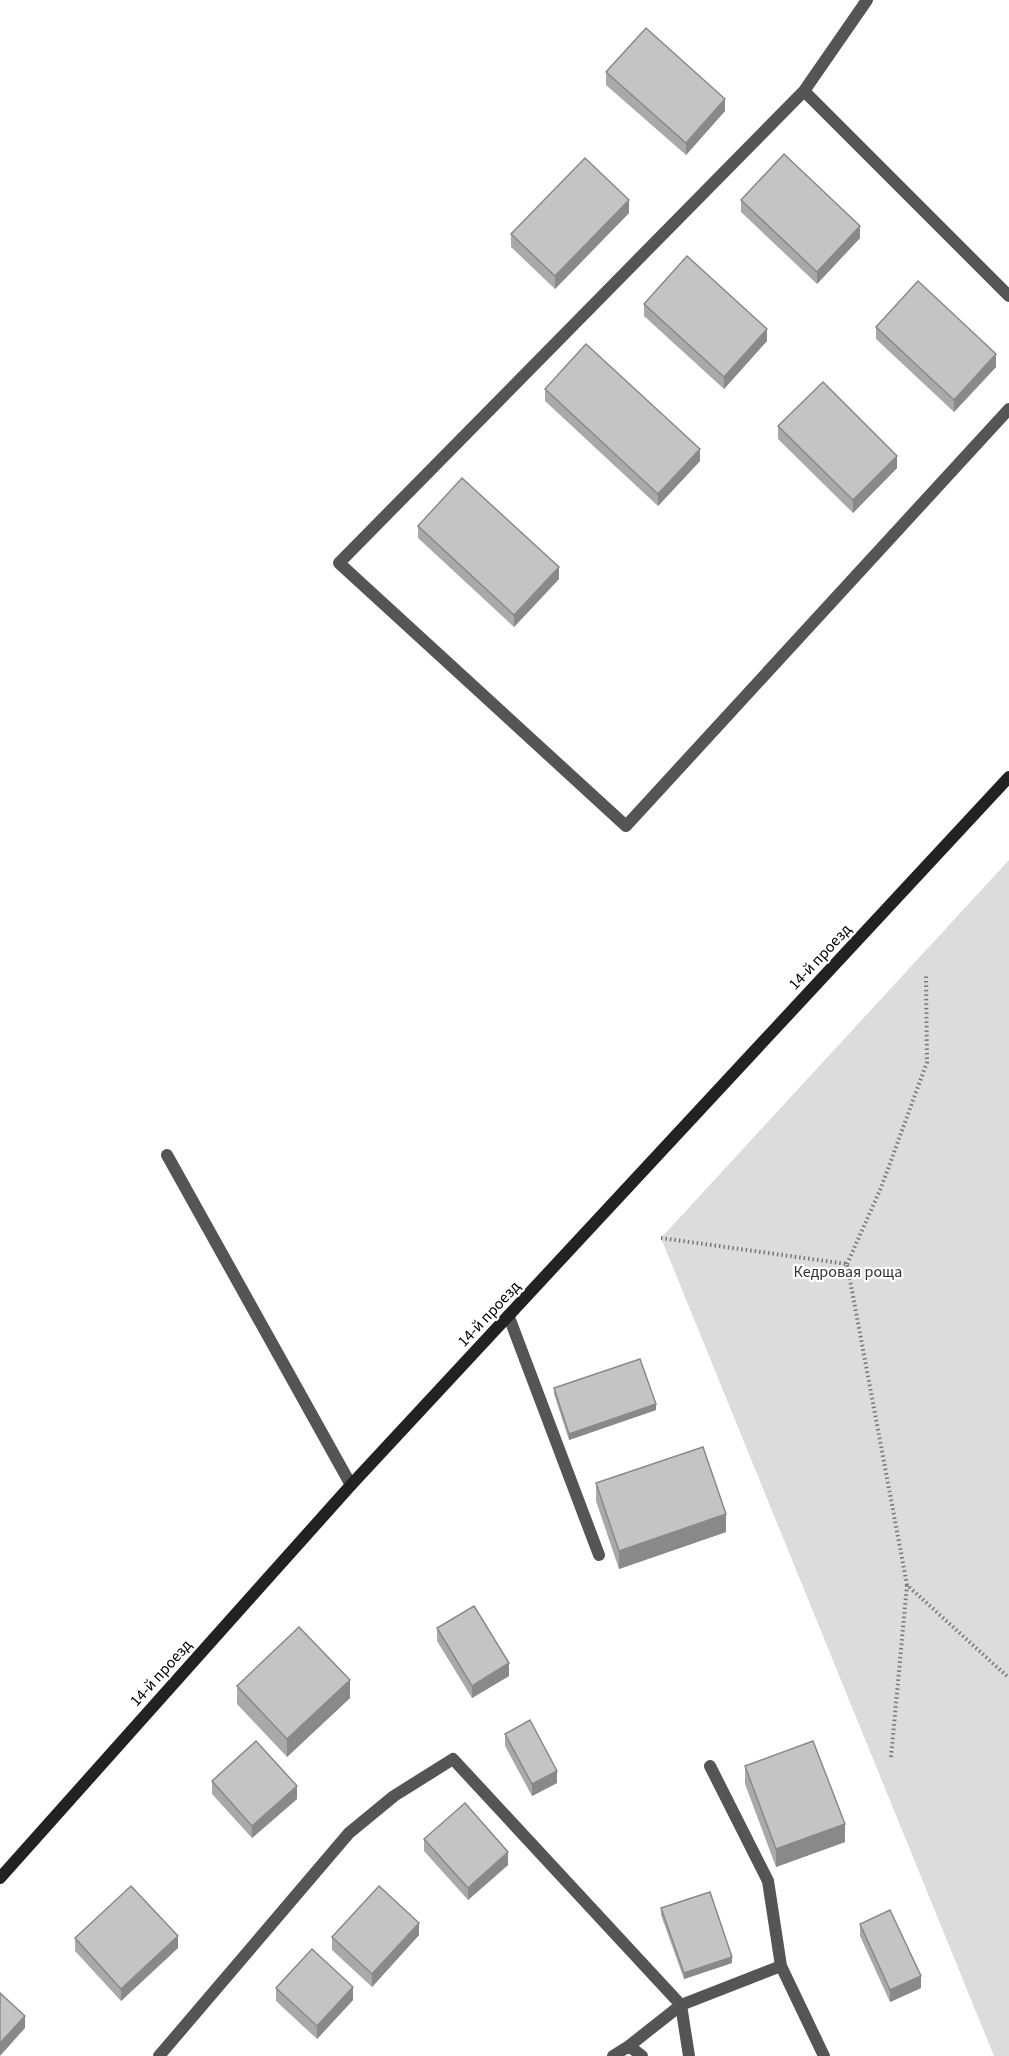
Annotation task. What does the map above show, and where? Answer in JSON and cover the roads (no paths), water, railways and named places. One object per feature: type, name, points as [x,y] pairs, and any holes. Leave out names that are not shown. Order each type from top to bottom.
[{"type":"street","name":"14-й проезд","points":[[0,1878],[351,1485],[1009,777]]},
{"type":"lane","points":[[867,0],[804,91],[339,563],[626,826],[1009,409]]},
{"type":"lane","points":[[804,91],[1009,296]]},
{"type":"lane","points":[[168,1155],[351,1485]]},
{"type":"lane","points":[[508,1317],[599,1556]]},
{"type":"lane","points":[[159,2056],[349,1833],[394,1796],[453,1759],[681,2005],[689,2056]]},
{"type":"lane","points":[[710,1766],[768,1881],[780,1966],[824,2056]]},
{"type":"lane","points":[[613,2056],[681,2005],[780,1966]]},
{"type":"lane","points":[[629,2046],[642,2056]]},
{"type":"park label","name":"Кедровая роща","points":[[848,1272]]}]
